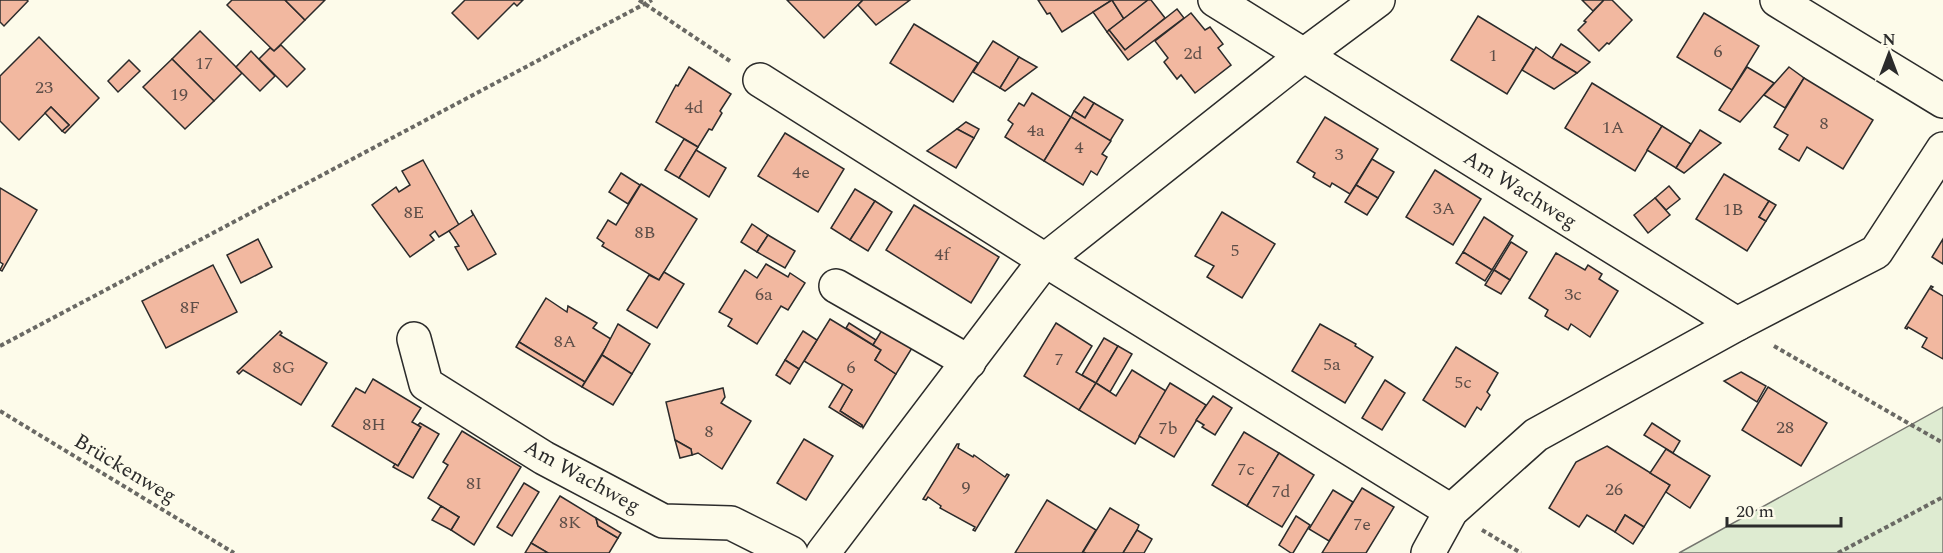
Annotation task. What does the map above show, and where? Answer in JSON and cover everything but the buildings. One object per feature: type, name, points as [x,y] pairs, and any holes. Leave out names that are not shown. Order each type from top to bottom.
[{"type":"street","name":"Am Wachweg","points":[[1215,0],[1737,324]]},
{"type":"street","points":[[823,553],[1046,260],[1304,55],[1378,0]]},
{"type":"street","points":[[1777,0],[1943,101]]},
{"type":"street","points":[[760,80],[1451,511]]},
{"type":"street","points":[[1428,553],[1451,511],[1536,435],[1737,324],[1876,252],[1943,149]]},
{"type":"street","points":[[836,286],[969,362]]},
{"type":"street","name":"Am Wachweg","points":[[414,339],[426,384],[544,458],[663,521],[731,523],[791,553]]},
{"type":"path","points":[[639,0],[760,80]]},
{"type":"path","points":[[0,346],[652,0]]},
{"type":"path","points":[[1737,324],[1943,443]]},
{"type":"path","name":"Brückenweg","points":[[0,411],[234,553]]},
{"type":"path","points":[[1838,553],[1943,497]]},
{"type":"green space","points":[[1943,407],[1943,553],[1679,553]]}]
